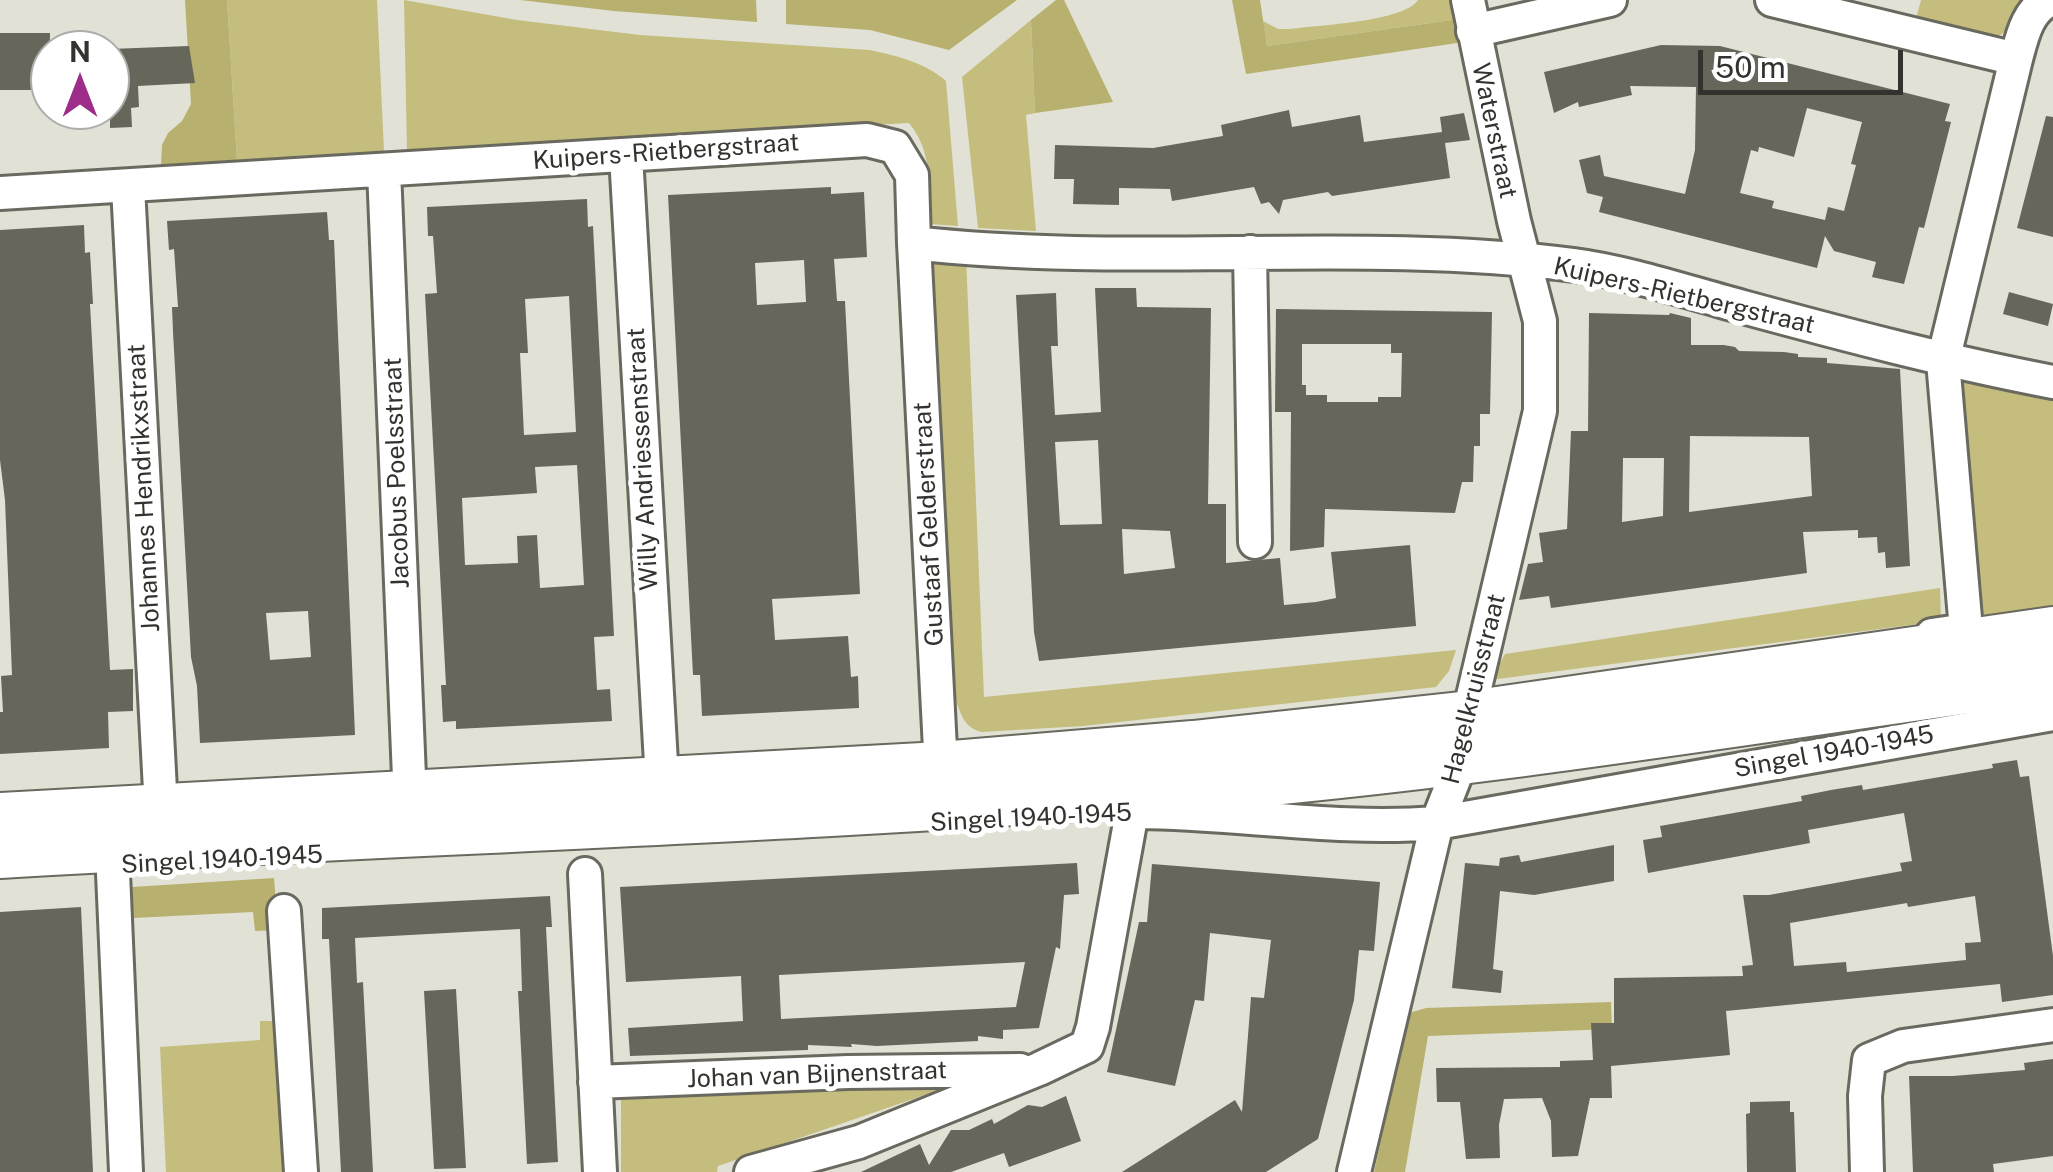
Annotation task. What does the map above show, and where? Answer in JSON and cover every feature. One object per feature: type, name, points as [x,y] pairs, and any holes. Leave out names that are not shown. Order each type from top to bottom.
[{"type":"main road","name":"Singel 1940-1945","points":[[0,854],[112,841],[941,773],[1185,789],[1469,723],[2053,631]]},
{"type":"main road","name":"Singel 1940-1945","points":[[1469,723],[2053,676]]},
{"type":"main road","name":"Singel 1940-1945","points":[[0,817],[112,841]]},
{"type":"street","points":[[1470,16],[1610,0]]},
{"type":"street","points":[[1772,0],[2016,58]]},
{"type":"street","points":[[1942,361],[2025,27],[2039,5],[2049,0]]},
{"type":"street","name":"Waterstraat","points":[[1470,16],[1514,222],[1526,261]]},
{"type":"street","name":"Kuipers-Rietbergstraat","points":[[0,193],[867,140],[895,146],[912,175],[914,243],[970,249],[1117,254],[1250,252],[1578,266],[1942,361],[2053,382]]},
{"type":"street","name":"Willy Andriessenstraat","points":[[626,155],[661,762]]},
{"type":"street","name":"Jacobus Poelsstraat","points":[[384,170],[410,777]]},
{"type":"street","name":"Johannes Hendrikxstraat","points":[[128,186],[160,790]]},
{"type":"street","name":"Gustaaf Gelderstraat","points":[[914,243],[941,773]]},
{"type":"street","points":[[1250,252],[1254,542]]},
{"type":"street","name":"Hagelkruisstraat","points":[[1354,1172],[1437,824],[1469,723],[1540,410],[1540,321],[1526,261]]},
{"type":"street","name":"Singel 1940-1945","points":[[0,798],[661,762],[941,773],[1158,731],[1469,723],[1966,630],[1942,361]]},
{"type":"street","name":"Singel 1940-1945","points":[[0,872],[112,841],[1132,812],[1188,812],[1380,828],[1437,824],[2053,714]]},
{"type":"street","name":"Johan van Bijnenstraat","points":[[751,1172],[858,1142],[1086,1046],[1093,1027],[1132,812]]},
{"type":"street","points":[[112,841],[126,1172]]},
{"type":"street","points":[[585,874],[600,1172]]},
{"type":"street","points":[[284,912],[301,1172]]},
{"type":"street","points":[[1867,1172],[1868,1060],[1903,1046],[2053,1025]]},
{"type":"street","name":"Johan van Bijnenstraat","points":[[596,1082],[1039,1069]]},
{"type":"shaded area","points":[[185,0],[227,0],[237,161],[161,165],[162,145],[191,104]]},
{"type":"shaded area","points":[[227,0],[377,0],[384,152],[237,161]]},
{"type":"shaded area","points":[[404,0],[517,20],[640,35],[870,50],[919,64],[946,81],[958,226],[930,224],[926,158],[909,123],[407,151]]},
{"type":"shaded area","points":[[520,0],[756,0],[757,22],[614,11]]},
{"type":"shaded area","points":[[786,0],[1017,0],[949,50],[870,30],[786,24]]},
{"type":"shaded area","points":[[1056,0],[1064,0],[1113,102],[1035,113],[1031,20]]},
{"type":"shaded area","points":[[1232,0],[1260,0],[1267,46],[1459,19],[1464,42],[1246,74]]},
{"type":"shaded area","points":[[1418,0],[1455,0],[1459,19],[1267,46],[1263,21],[1278,29],[1290,29],[1359,21],[1396,13]]},
{"type":"shaded area","points":[[1921,0],[2023,0],[2006,31],[1984,37],[1915,22]]},
{"type":"shaded area","points":[[1031,20],[1035,113],[1026,115],[1036,231],[978,228],[962,77]]},
{"type":"shaded area","points":[[931,250],[966,256],[984,697],[1456,650],[1449,671],[1436,687],[1083,726],[982,732],[968,725],[956,701]]},
{"type":"shaded area","points":[[1966,379],[2053,394],[2053,608],[1976,617],[1959,389]]},
{"type":"shaded area","points":[[1940,588],[1941,621],[1490,680],[1505,654]]},
{"type":"shaded area","points":[[274,878],[278,930],[255,931],[253,912],[133,918],[132,887]]},
{"type":"shaded area","points":[[1611,1002],[1612,1029],[1428,1036],[1405,1172],[1374,1172],[1409,1013],[1426,1008]]},
{"type":"shaded area","points":[[260,1021],[280,1021],[290,1172],[166,1172],[160,1047],[260,1040]]},
{"type":"shaded area","points":[[989,1073],[718,1166],[717,1172],[621,1172],[621,1094]]},
{"type":"building","points":[[0,33],[30,33],[30,90],[0,90]]},
{"type":"building","points":[[1661,45],[1720,46],[1950,104],[1945,121],[1951,122],[1924,228],[1919,227],[1904,284],[1872,277],[1876,262],[1834,251],[1825,236],[1817,268],[1599,212],[1603,197],[1587,193],[1579,160],[1600,155],[1604,176],[1685,194],[1695,150],[1696,87],[1630,86],[1632,95],[1579,107],[1578,102],[1554,113],[1544,72]],"holes":[[[1807,108],[1862,122],[1844,211],[1828,207],[1825,220],[1772,208],[1774,201],[1740,193],[1751,150],[1758,152],[1759,147],[1794,157]]]},
{"type":"building","points":[[189,46],[195,83],[138,86],[139,107],[131,108],[130,127],[130,48]]},
{"type":"building","points":[[1289,110],[1292,127],[1360,115],[1364,142],[1442,132],[1440,117],[1464,113],[1470,140],[1445,143],[1450,178],[1283,200],[1279,214],[1269,202],[1261,204],[1254,187],[1172,201],[1170,189],[1119,188],[1119,205],[1073,204],[1074,179],[1054,179],[1055,145],[1153,148],[1223,136],[1221,125]]},
{"type":"building","points":[[2046,116],[2053,117],[2053,237],[2017,228]]},
{"type":"building","points":[[831,187],[831,194],[864,192],[867,257],[834,259],[837,301],[845,301],[860,594],[772,599],[775,640],[848,636],[851,677],[858,676],[859,708],[702,716],[700,675],[693,675],[668,195]],"holes":[[[804,260],[806,302],[757,305],[755,263]]]},
{"type":"building","points":[[587,199],[588,227],[593,226],[614,636],[594,637],[597,690],[610,689],[612,721],[456,729],[456,721],[443,722],[441,685],[446,685],[425,294],[437,293],[427,207]],"holes":[[[569,296],[576,432],[524,435],[520,353],[528,353],[525,299]],[[577,465],[584,585],[540,588],[537,535],[517,536],[518,563],[465,565],[462,498],[537,493],[535,467]]]},
{"type":"building","points":[[327,212],[329,240],[334,240],[355,735],[200,743],[191,657],[173,332],[172,307],[178,307],[174,249],[169,250],[167,221]],"holes":[[[308,611],[311,657],[270,660],[266,613]]]},
{"type":"building","points":[[84,225],[85,253],[90,252],[110,670],[133,669],[133,711],[108,712],[109,748],[0,754],[1,676],[12,675],[0,460],[0,230]]},
{"type":"building","points":[[1095,288],[1136,288],[1137,307],[1211,308],[1208,504],[1226,504],[1226,563],[1280,558],[1284,605],[1316,602],[1336,598],[1331,552],[1410,545],[1416,626],[1039,661],[1034,632],[1016,295],[1056,293],[1058,346],[1051,346],[1055,415],[1101,412]],"holes":[[[1098,440],[1102,524],[1060,525],[1055,442]],[[1122,529],[1170,531],[1175,568],[1124,574]]]},
{"type":"building","points":[[2009,292],[2053,304],[2048,326],[2003,314]]},
{"type":"building","points":[[1276,309],[1492,312],[1490,414],[1480,414],[1480,446],[1474,446],[1473,482],[1462,482],[1455,513],[1325,509],[1324,547],[1290,551],[1291,412],[1275,412]],"holes":[[[1302,344],[1391,344],[1391,353],[1402,353],[1401,397],[1378,397],[1378,402],[1327,402],[1327,395],[1306,395],[1306,385],[1302,385]]]},
{"type":"building","points":[[1589,313],[1670,313],[1691,318],[1691,345],[1724,345],[1739,351],[1827,358],[1827,363],[1900,369],[1910,566],[1886,568],[1885,552],[1878,553],[1877,537],[1858,538],[1858,530],[1803,532],[1807,573],[1551,608],[1549,596],[1519,600],[1528,564],[1543,562],[1539,533],[1567,529],[1571,431],[1588,431]],"holes":[[[1690,436],[1809,437],[1812,496],[1689,512]],[[1623,458],[1664,458],[1663,516],[1622,522]]]},
{"type":"building","points":[[2017,760],[2020,777],[2029,776],[2053,956],[2053,995],[2002,1002],[2000,984],[1726,1011],[1730,1055],[1611,1066],[1612,1098],[1590,1098],[1578,1156],[1552,1157],[1551,1121],[1542,1098],[1504,1099],[1499,1125],[1500,1158],[1466,1159],[1460,1102],[1437,1102],[1436,1068],[1560,1067],[1560,1061],[1593,1060],[1591,1023],[1614,1023],[1614,978],[1743,976],[1742,966],[1753,965],[1743,895],[1769,895],[1902,871],[1900,863],[1912,861],[1904,813],[1808,830],[1810,843],[1648,873],[1643,840],[1662,837],[1660,826],[1802,801],[1801,796],[1831,790],[1862,785],[1863,790],[1993,768],[1992,764]],"holes":[[[1975,896],[1981,942],[1965,943],[1966,960],[1847,972],[1846,962],[1794,966],[1790,923]]]},
{"type":"building","points":[[1614,845],[1614,881],[1534,895],[1500,891],[1493,969],[1503,971],[1501,993],[1452,988],[1465,863],[1499,866],[1500,858],[1519,855],[1521,862]]},
{"type":"building","points":[[1077,863],[1079,894],[1064,895],[1060,949],[1056,947],[1039,1028],[1003,1030],[1003,1039],[978,1036],[978,1041],[851,1044],[852,1047],[808,1045],[808,1050],[630,1056],[628,1028],[743,1021],[741,976],[626,982],[620,887]],"holes":[[[1025,962],[1016,1007],[781,1019],[779,975]]]},
{"type":"building","points":[[1152,864],[1380,882],[1374,951],[1359,950],[1354,1000],[1318,1139],[1266,1172],[1122,1172],[1235,1100],[1242,1112],[1251,997],[1264,998],[1271,940],[1210,933],[1204,1001],[1195,1000],[1175,1086],[1107,1072],[1139,922],[1147,922]]},
{"type":"building","points":[[550,896],[552,927],[546,927],[558,1162],[527,1164],[518,991],[522,991],[520,929],[355,938],[357,983],[363,982],[373,1172],[341,1172],[329,939],[322,939],[322,908]]},
{"type":"building","points":[[81,907],[93,1172],[0,1172],[0,912]]},
{"type":"building","points":[[456,989],[466,1168],[434,1169],[424,991]]},
{"type":"building","points":[[2053,1059],[2053,1156],[1993,1164],[1994,1172],[1913,1172],[1909,1076],[2025,1070],[2024,1063]]},
{"type":"building","points":[[1066,1096],[1081,1141],[1009,1167],[1004,1153],[951,1172],[861,1172],[920,1144],[929,1165],[951,1130],[969,1130],[992,1119],[994,1124],[1028,1105],[1042,1107]]},
{"type":"building","points":[[1790,1101],[1790,1112],[1794,1112],[1796,1172],[1747,1172],[1746,1114],[1750,1113],[1750,1102]]}]
